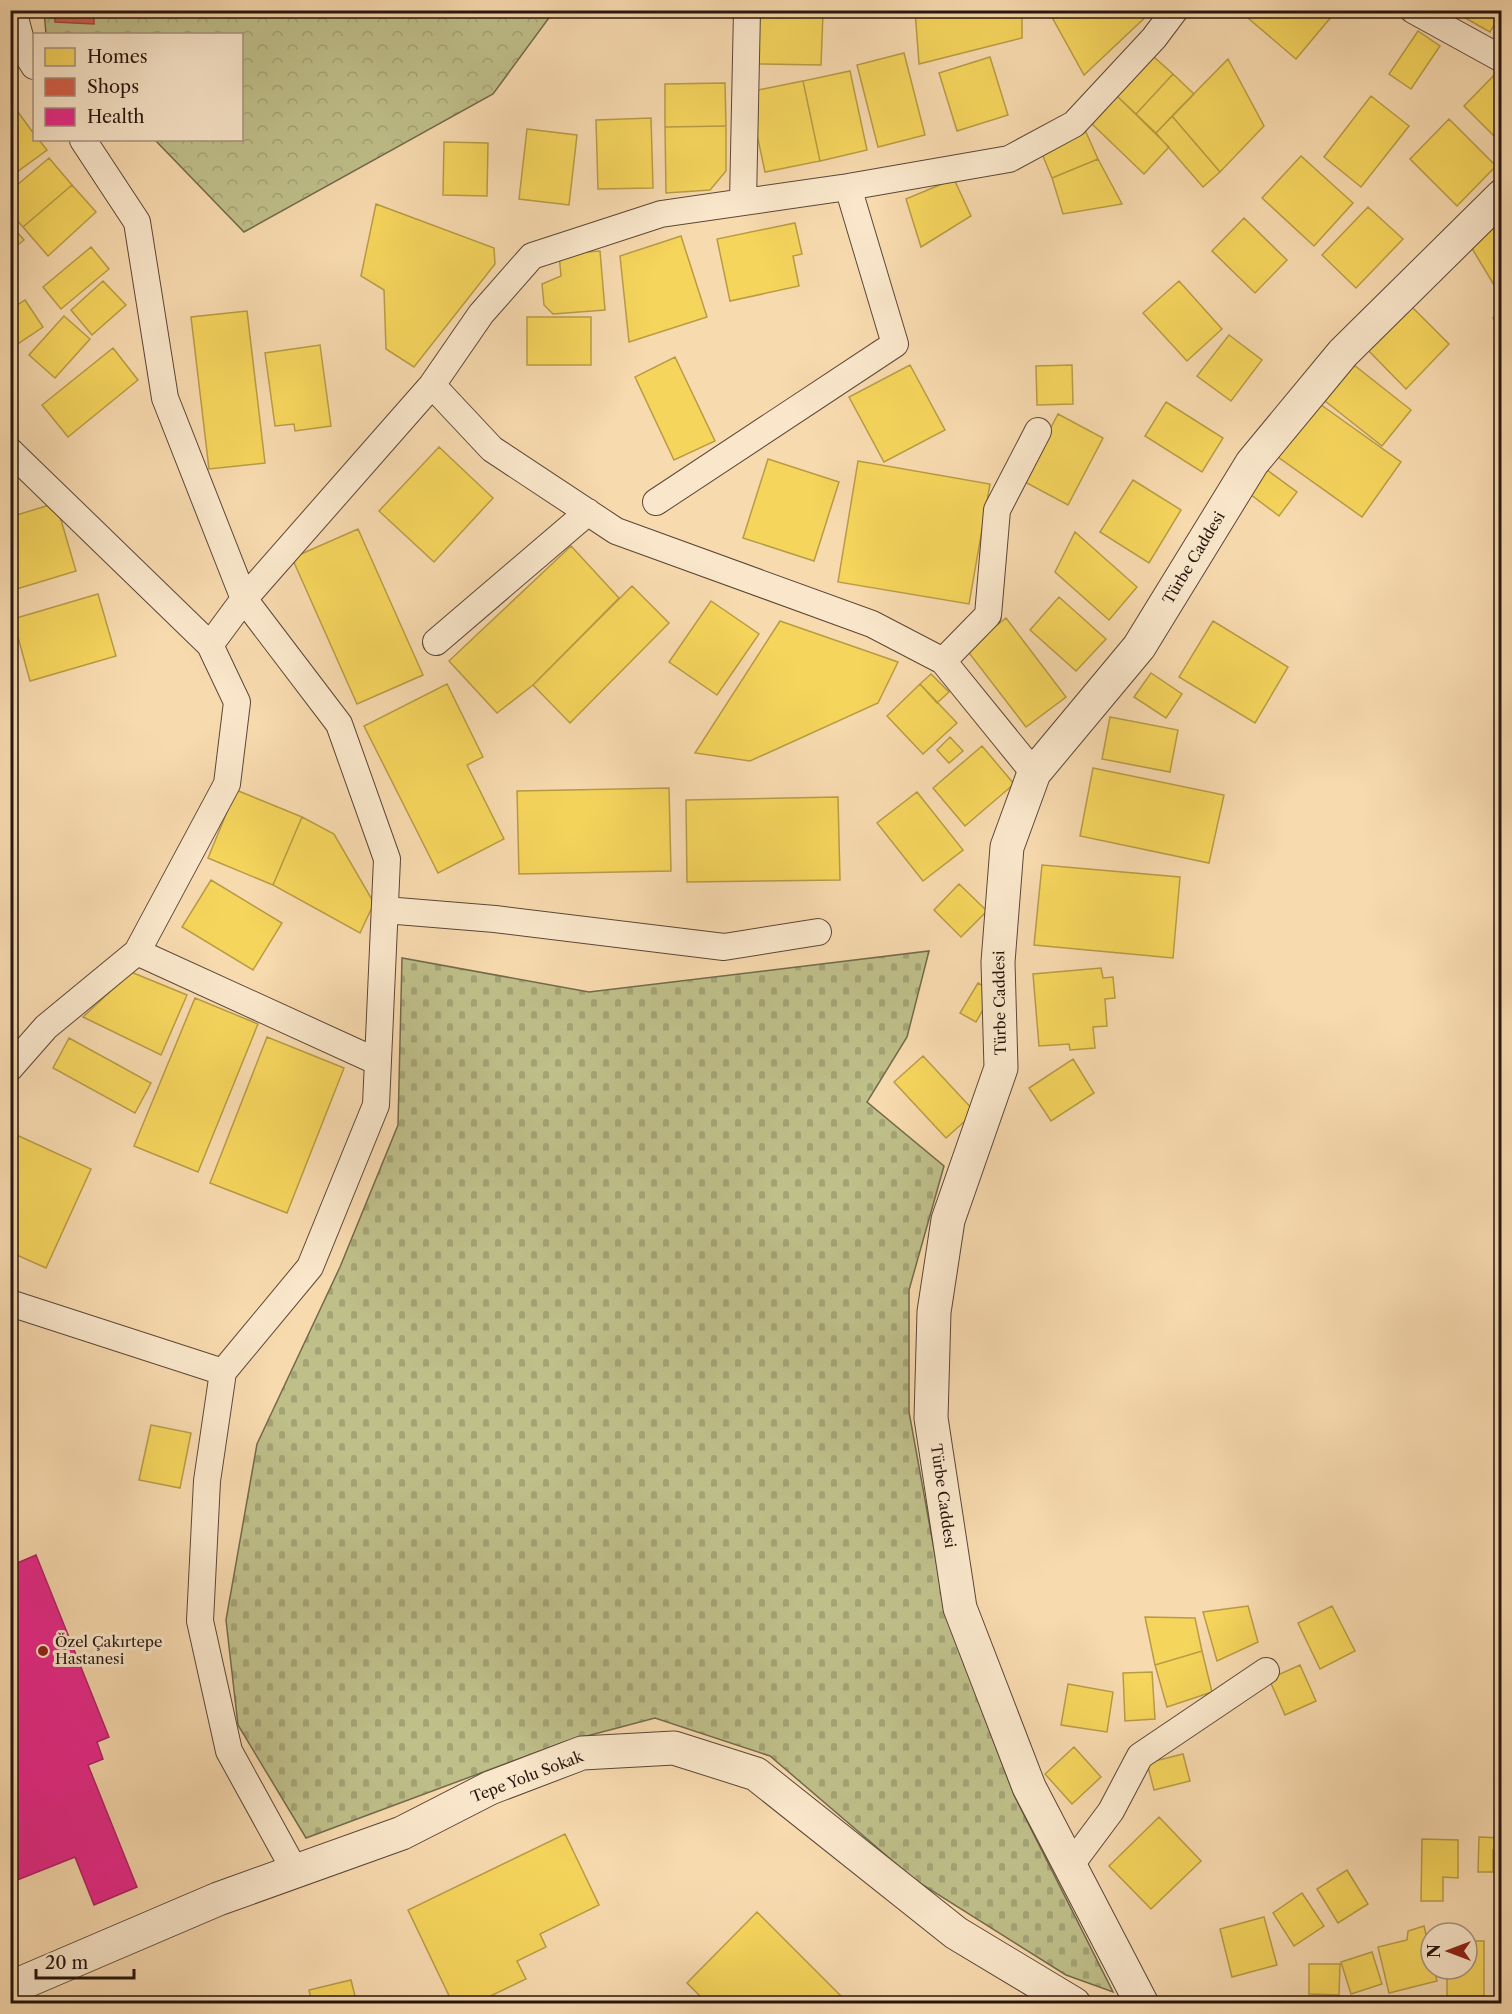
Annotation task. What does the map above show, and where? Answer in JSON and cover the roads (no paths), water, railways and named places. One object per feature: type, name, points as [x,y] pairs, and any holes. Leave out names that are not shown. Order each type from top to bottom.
[{"type":"street","points":[[13,10],[23,54]]},
{"type":"street","points":[[743,201],[747,10]]},
{"type":"street","points":[[210,645],[244,599],[432,385],[481,314],[532,256],[661,214],[848,187],[1009,159],[1074,124],[1154,38],[1175,10]]},
{"type":"street","points":[[1413,10],[1502,59]]},
{"type":"street","points":[[84,141],[137,222],[165,398],[244,599],[339,724],[387,859],[376,1105],[310,1267],[223,1372],[207,1481],[200,1621],[229,1751],[295,1871]]},
{"type":"street","points":[[656,502],[895,344],[848,187]]},
{"type":"street","name":"Türbe Caddesi","points":[[1142,2004],[1029,1787],[960,1608],[932,1418],[934,1312],[948,1221],[1001,1068],[998,962],[1007,847],[1034,773],[1139,647],[1252,463],[1343,353],[1502,196]]},
{"type":"street","points":[[432,385],[492,449],[616,531],[872,624],[943,661],[1034,773]]},
{"type":"street","points":[[943,661],[988,615],[997,510],[1038,431]]},
{"type":"street","points":[[10,451],[210,645],[237,702],[226,784],[137,952],[46,1027],[10,1068]]},
{"type":"street","points":[[436,642],[588,513]]},
{"type":"street","points":[[384,910],[495,919],[724,947],[818,932]]},
{"type":"street","points":[[137,952],[378,1062]]},
{"type":"street","points":[[10,1303],[223,1372]]},
{"type":"street","points":[[1070,1866],[1111,1811],[1140,1756],[1266,1671]]},
{"type":"street","name":"Tepe Yolu Sokak","points":[[10,1988],[218,1899],[402,1833],[490,1788],[582,1753],[674,1748],[756,1774],[956,1933],[1074,2004]]},
{"type":"place","name":"Özel Çakırtepe Hastanesi","points":[[43,1651]]}]
